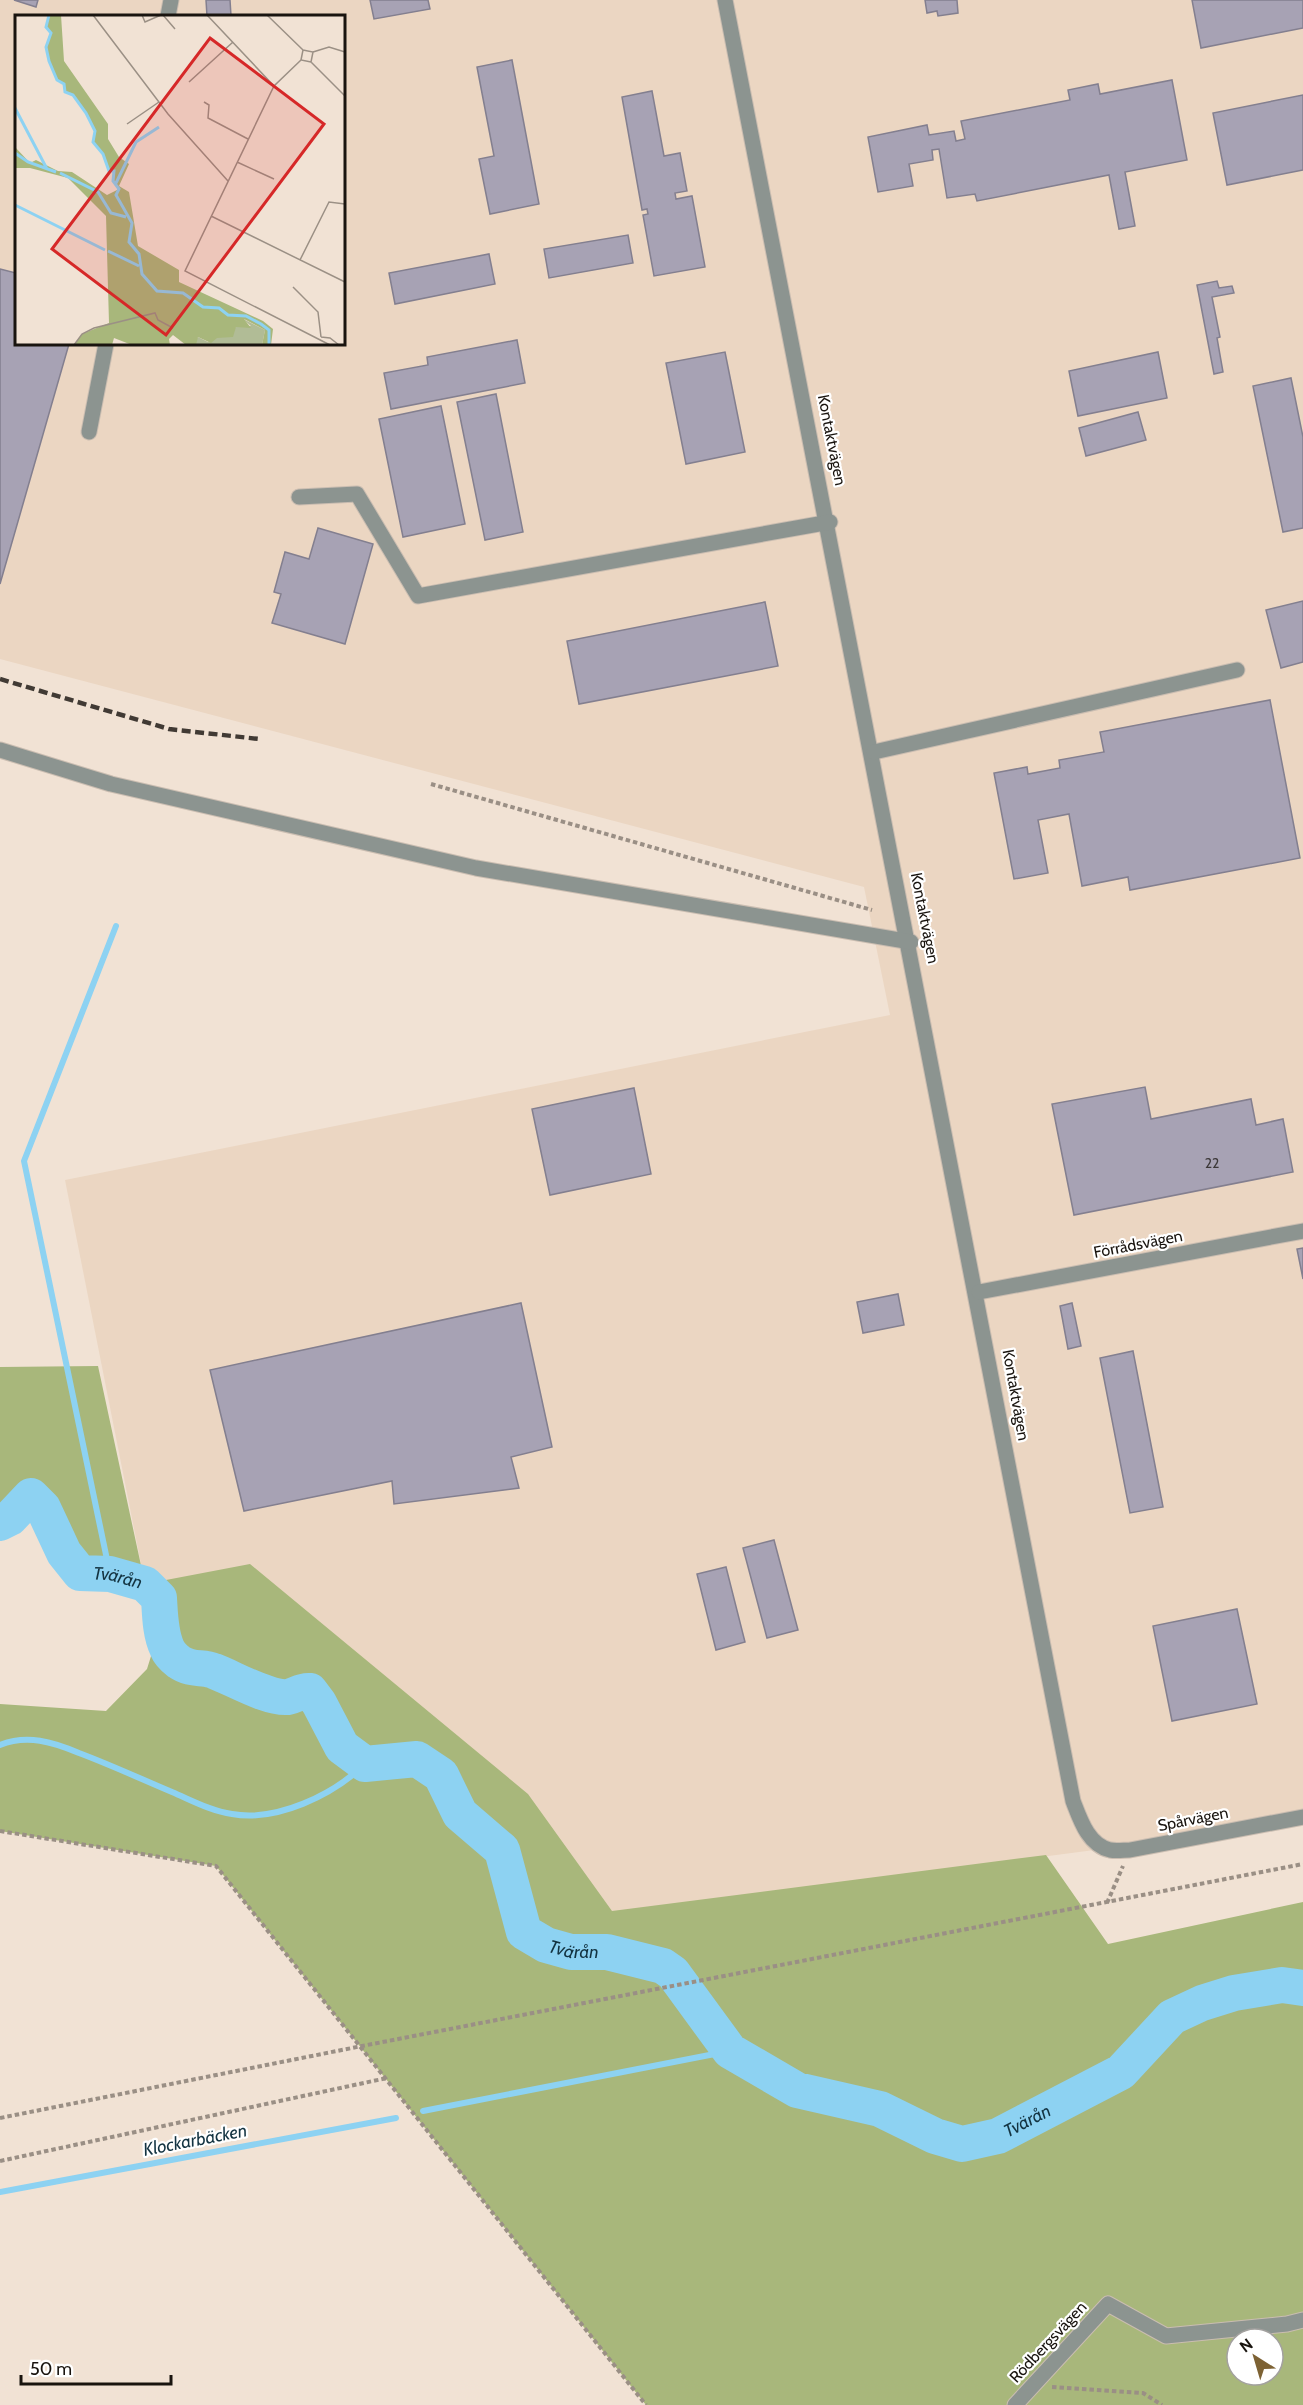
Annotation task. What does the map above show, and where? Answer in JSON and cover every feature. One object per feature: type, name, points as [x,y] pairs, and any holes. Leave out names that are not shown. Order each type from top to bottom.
[{"type":"street","points":[[168,15],[171,0]]},
{"type":"street","name":"Kontaktvägen","points":[[725,0],[830,522],[979,1292],[1073,1801],[1080,1821],[1092,1840]]},
{"type":"street","points":[[89,432],[106,345]]},
{"type":"street","points":[[299,498],[357,494],[418,596],[830,522]]},
{"type":"street","points":[[874,752],[1237,670]]},
{"type":"street","points":[[0,750],[111,784],[476,868],[911,942]]},
{"type":"street","name":"Förrådsvägen","points":[[979,1292],[1303,1231]]},
{"type":"street","name":"Spårvägen","points":[[1092,1840],[1109,1850],[1130,1850],[1303,1817]]},
{"type":"street","name":"Rödbergsvägen","points":[[1015,2405],[1108,2304],[1166,2336],[1287,2324],[1303,2320]]},
{"type":"path","points":[[431,783],[872,910]]},
{"type":"path","points":[[0,1831],[216,1866],[362,2046],[646,2405]]},
{"type":"path","points":[[1107,1903],[1130,1850]]},
{"type":"path","points":[[0,2118],[1303,1864]]},
{"type":"path","points":[[0,2161],[387,2078]]},
{"type":"path","points":[[1031,2386],[1143,2393],[1162,2405]]},
{"type":"shaded area","points":[[0,0],[1303,0],[1303,1810],[1125,1846],[611,1913],[145,1584],[65,1180],[890,1015],[864,887],[0,659]]},
{"type":"green space","points":[[98,1366],[145,1584],[110,1574],[80,1573],[64,1553],[43,1508],[31,1496],[10,1518],[0,1523],[0,1367]]},
{"type":"green space","points":[[250,1564],[528,1794],[612,1911],[1046,1855],[1108,1944],[1303,1902],[1303,2405],[646,2405],[216,1866],[0,1831],[0,1704],[106,1711],[147,1669],[161,1624],[159,1598],[145,1584]]},
{"type":"building","points":[[14,0],[38,0],[36,7]]},
{"type":"building","points":[[206,0],[230,0],[231,15],[207,15]]},
{"type":"building","points":[[370,0],[428,0],[430,9],[374,19]]},
{"type":"building","points":[[925,0],[957,0],[958,13],[938,16],[937,11],[927,13]]},
{"type":"building","points":[[1192,0],[1303,0],[1303,28],[1201,48]]},
{"type":"building","points":[[512,60],[539,204],[490,214],[479,159],[494,156],[477,67]]},
{"type":"building","points":[[1172,80],[1187,160],[1125,172],[1135,226],[1119,229],[1109,175],[977,201],[975,194],[947,198],[939,149],[932,150],[933,160],[909,164],[913,186],[878,192],[868,137],[927,125],[929,135],[954,131],[956,141],[965,139],[961,121],[1070,100],[1068,90],[1098,84],[1100,94]]},
{"type":"building","points":[[652,91],[664,156],[680,153],[687,191],[675,193],[676,199],[692,196],[705,267],[654,276],[643,215],[648,214],[647,209],[642,210],[622,97]]},
{"type":"building","points":[[1303,95],[1303,170],[1227,185],[1213,113]]},
{"type":"building","points":[[628,235],[633,263],[549,278],[544,249]]},
{"type":"building","points":[[489,254],[495,284],[395,304],[389,273]]},
{"type":"building","points":[[0,269],[15,273],[15,345],[69,345],[0,584]]},
{"type":"building","points":[[1217,281],[1219,288],[1232,286],[1234,293],[1212,297],[1220,337],[1217,338],[1223,372],[1214,374],[1197,285]]},
{"type":"building","points":[[517,340],[525,383],[391,409],[384,373],[428,365],[427,357]]},
{"type":"building","points":[[725,352],[745,452],[686,464],[666,363]]},
{"type":"building","points":[[1158,352],[1167,398],[1078,416],[1069,371]]},
{"type":"building","points":[[1291,378],[1303,437],[1303,528],[1283,532],[1253,386]]},
{"type":"building","points":[[496,394],[523,532],[485,540],[457,402]]},
{"type":"building","points":[[441,406],[465,524],[403,537],[379,419]]},
{"type":"building","points":[[1138,412],[1146,440],[1086,456],[1079,428]]},
{"type":"building","points":[[318,528],[373,544],[345,644],[272,623],[281,594],[274,592],[285,552],[309,559]]},
{"type":"building","points":[[1303,601],[1303,662],[1281,668],[1266,610]]},
{"type":"building","points":[[765,602],[778,666],[579,704],[567,641]]},
{"type":"building","points":[[1270,700],[1300,858],[1130,890],[1128,877],[1082,886],[1069,814],[1038,820],[1048,873],[1014,879],[994,773],[1027,767],[1028,774],[1060,768],[1059,760],[1104,752],[1100,732]]},
{"type":"building","points":[[1145,1087],[1151,1119],[1251,1099],[1256,1125],[1283,1119],[1293,1172],[1074,1215],[1052,1104]]},
{"type":"building","points":[[634,1088],[651,1174],[550,1195],[532,1109]]},
{"type":"building","points":[[1303,1248],[1303,1279],[1297,1249]]},
{"type":"building","points":[[898,1294],[904,1325],[863,1333],[857,1302]]},
{"type":"building","points":[[521,1303],[552,1447],[511,1457],[519,1488],[394,1504],[392,1481],[244,1511],[210,1370]]},
{"type":"building","points":[[1072,1303],[1081,1346],[1068,1349],[1060,1306]]},
{"type":"building","points":[[1133,1351],[1163,1507],[1130,1513],[1100,1358]]},
{"type":"building","points":[[774,1540],[798,1630],[767,1638],[743,1548]]},
{"type":"building","points":[[726,1567],[745,1642],[716,1650],[697,1574]]},
{"type":"building","points":[[1237,1609],[1257,1704],[1172,1721],[1153,1626]]},
{"type":"waterway","points":[[110,1574],[24,1161],[116,926]]},
{"type":"waterway","name":"Tvärån","points":[[0,1523],[10,1518],[31,1496],[43,1508],[64,1553],[80,1573],[110,1574],[145,1584],[159,1598],[163,1636],[169,1652],[179,1662],[214,1671],[280,1697],[310,1691],[319,1703],[342,1747],[365,1764],[417,1759],[441,1775],[460,1814],[502,1850],[524,1932],[546,1945],[571,1952],[607,1952],[663,1966],[673,1973],[730,2051],[797,2090],[880,2109],[935,2136],[962,2144],[998,2136],[1121,2072],[1172,2017],[1202,2003],[1234,1993],[1282,1985],[1303,1988]]},
{"type":"waterway","points":[[0,1745],[20,1740],[50,1743],[103,1762],[209,1808],[224,1813],[249,1815],[267,1814],[303,1804],[337,1786],[365,1764]]},
{"type":"waterway","name":"Klockarbäcken","points":[[423,2111],[730,2051]]},
{"type":"waterway","name":"Klockarbäcken","points":[[0,2192],[396,2118]]},
{"type":"railway","points":[[0,679],[169,729],[259,739]]}]
